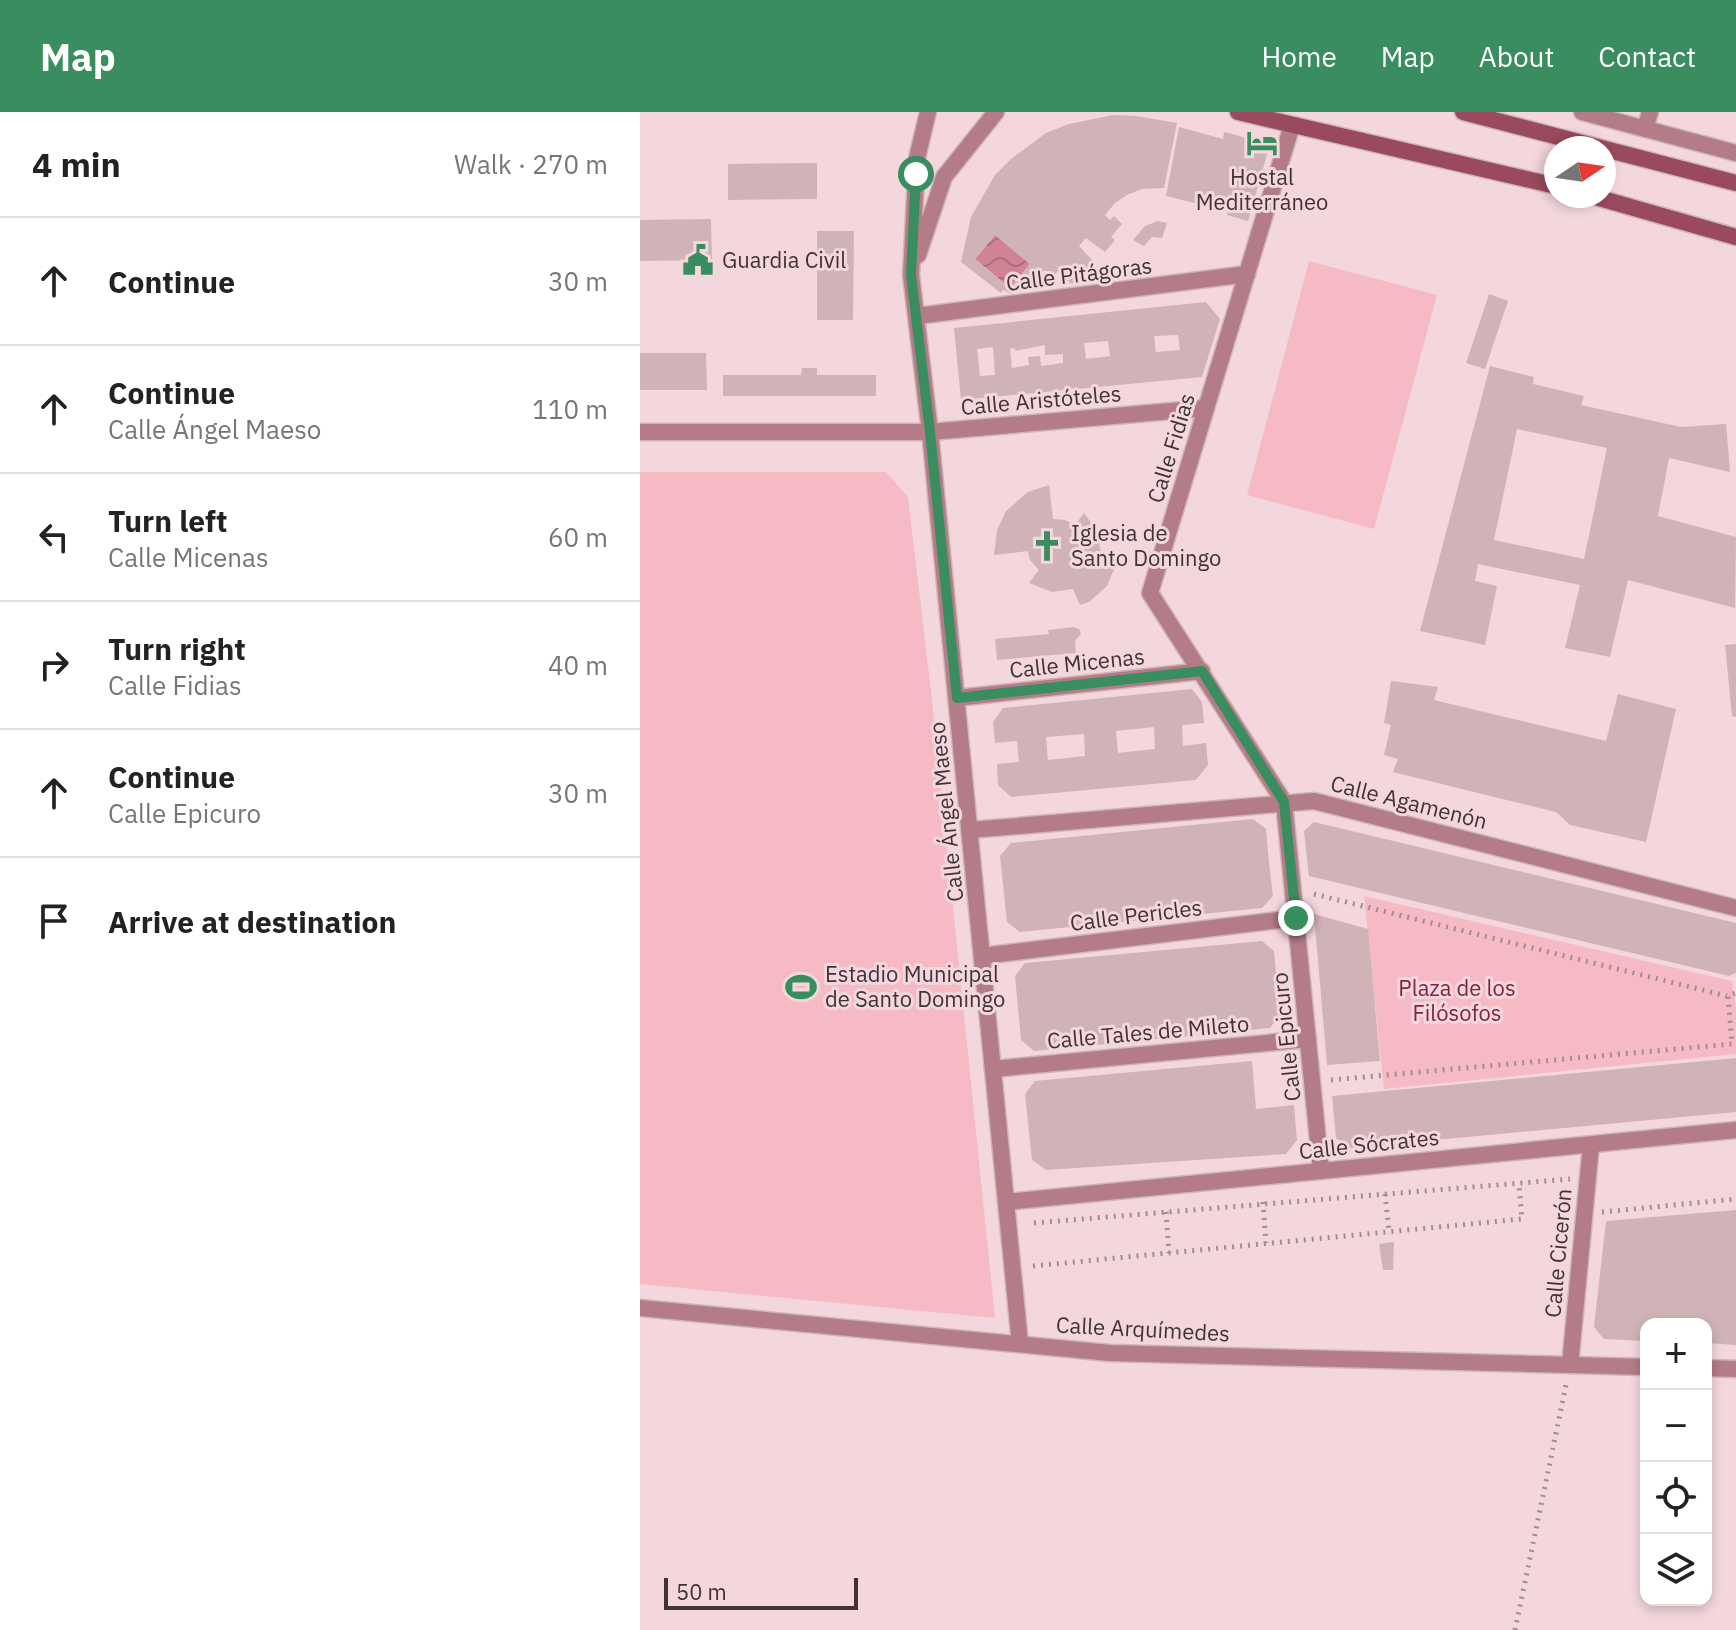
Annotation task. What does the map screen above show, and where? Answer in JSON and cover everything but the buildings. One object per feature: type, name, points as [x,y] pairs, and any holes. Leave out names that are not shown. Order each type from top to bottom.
[{"type":"main road","points":[[1238,112],[1544,183]]},
{"type":"main road","points":[[1463,112],[1736,183]]},
{"type":"main road","points":[[1616,203],[1736,237]]},
{"type":"street","name":"Calle Ángel Maeso","points":[[928,112],[917,158],[911,275],[930,432],[1020,1344]]},
{"type":"street","points":[[911,275],[944,177],[996,112]]},
{"type":"street","points":[[1582,112],[1648,120],[1736,153]]},
{"type":"street","name":"Calle Fidias","points":[[1284,802],[1150,593],[1292,125]]},
{"type":"street","name":"Calle Pitágoras","points":[[917,316],[1247,274]]},
{"type":"street","name":"Calle Aristóteles","points":[[640,432],[930,432],[1206,408]]},
{"type":"street","name":"Calle Micenas","points":[[957,698],[1202,671]]},
{"type":"street","name":"Calle Agamenón","points":[[970,830],[1314,801],[1736,908]]},
{"type":"street","name":"Calle Epicuro","points":[[1284,802],[1321,1171]]},
{"type":"street","name":"Calle Pericles","points":[[982,956],[1296,918]]},
{"type":"street","name":"Calle Tales de Mileto","points":[[993,1069],[1308,1039]]},
{"type":"street","name":"Calle Sócrates","points":[[1006,1202],[1736,1130]]},
{"type":"street","name":"Calle Cicerón","points":[[1570,1365],[1591,1145]]},
{"type":"street","name":"Calle Arquímedes","points":[[640,1308],[1110,1353],[1640,1367]]},
{"type":"street","points":[[1712,1368],[1736,1369]]},
{"type":"path","points":[[1293,889],[1728,996],[1736,993]]},
{"type":"path","points":[[1312,1082],[1734,1044],[1728,996]]},
{"type":"path","points":[[1261,1177],[1266,1243]]},
{"type":"path","points":[[1008,1225],[1587,1178]]},
{"type":"path","points":[[1013,1267],[1522,1219],[1519,1184]]},
{"type":"path","points":[[1163,1187],[1169,1253]]},
{"type":"path","points":[[1385,1194],[1389,1231]]},
{"type":"path","points":[[1583,1214],[1736,1199]]},
{"type":"path","points":[[1515,1630],[1570,1365]]},
{"type":"green space","points":[[1309,261],[1437,295],[1374,529],[1247,495]]},
{"type":"green space","name":"Estadio Municipal de Santo Domingo","points":[[640,472],[886,472],[908,497],[931,691],[995,1318],[640,1284]]},
{"type":"green space","name":"Plaza de los Filósofos","points":[[1364,896],[1732,981],[1736,1008],[1736,1054],[1384,1089]]},
{"type":"water","points":[[995,235],[1030,264],[1010,288],[975,259]]},
{"type":"place","name":"Hostal Mediterráneo","points":[[1262,143]]},
{"type":"place","name":"Guardia Civil","points":[[698,260]]},
{"type":"place","name":"Iglesia de Santo Domingo","points":[[1047,546]]},
{"type":"place","name":"Estadio Municipal de Santo Domingo","points":[[801,987]]},
{"type":"route","points":[[916,174],[911,275],[957,698],[1202,671],[1284,802],[1296,918]]}]
